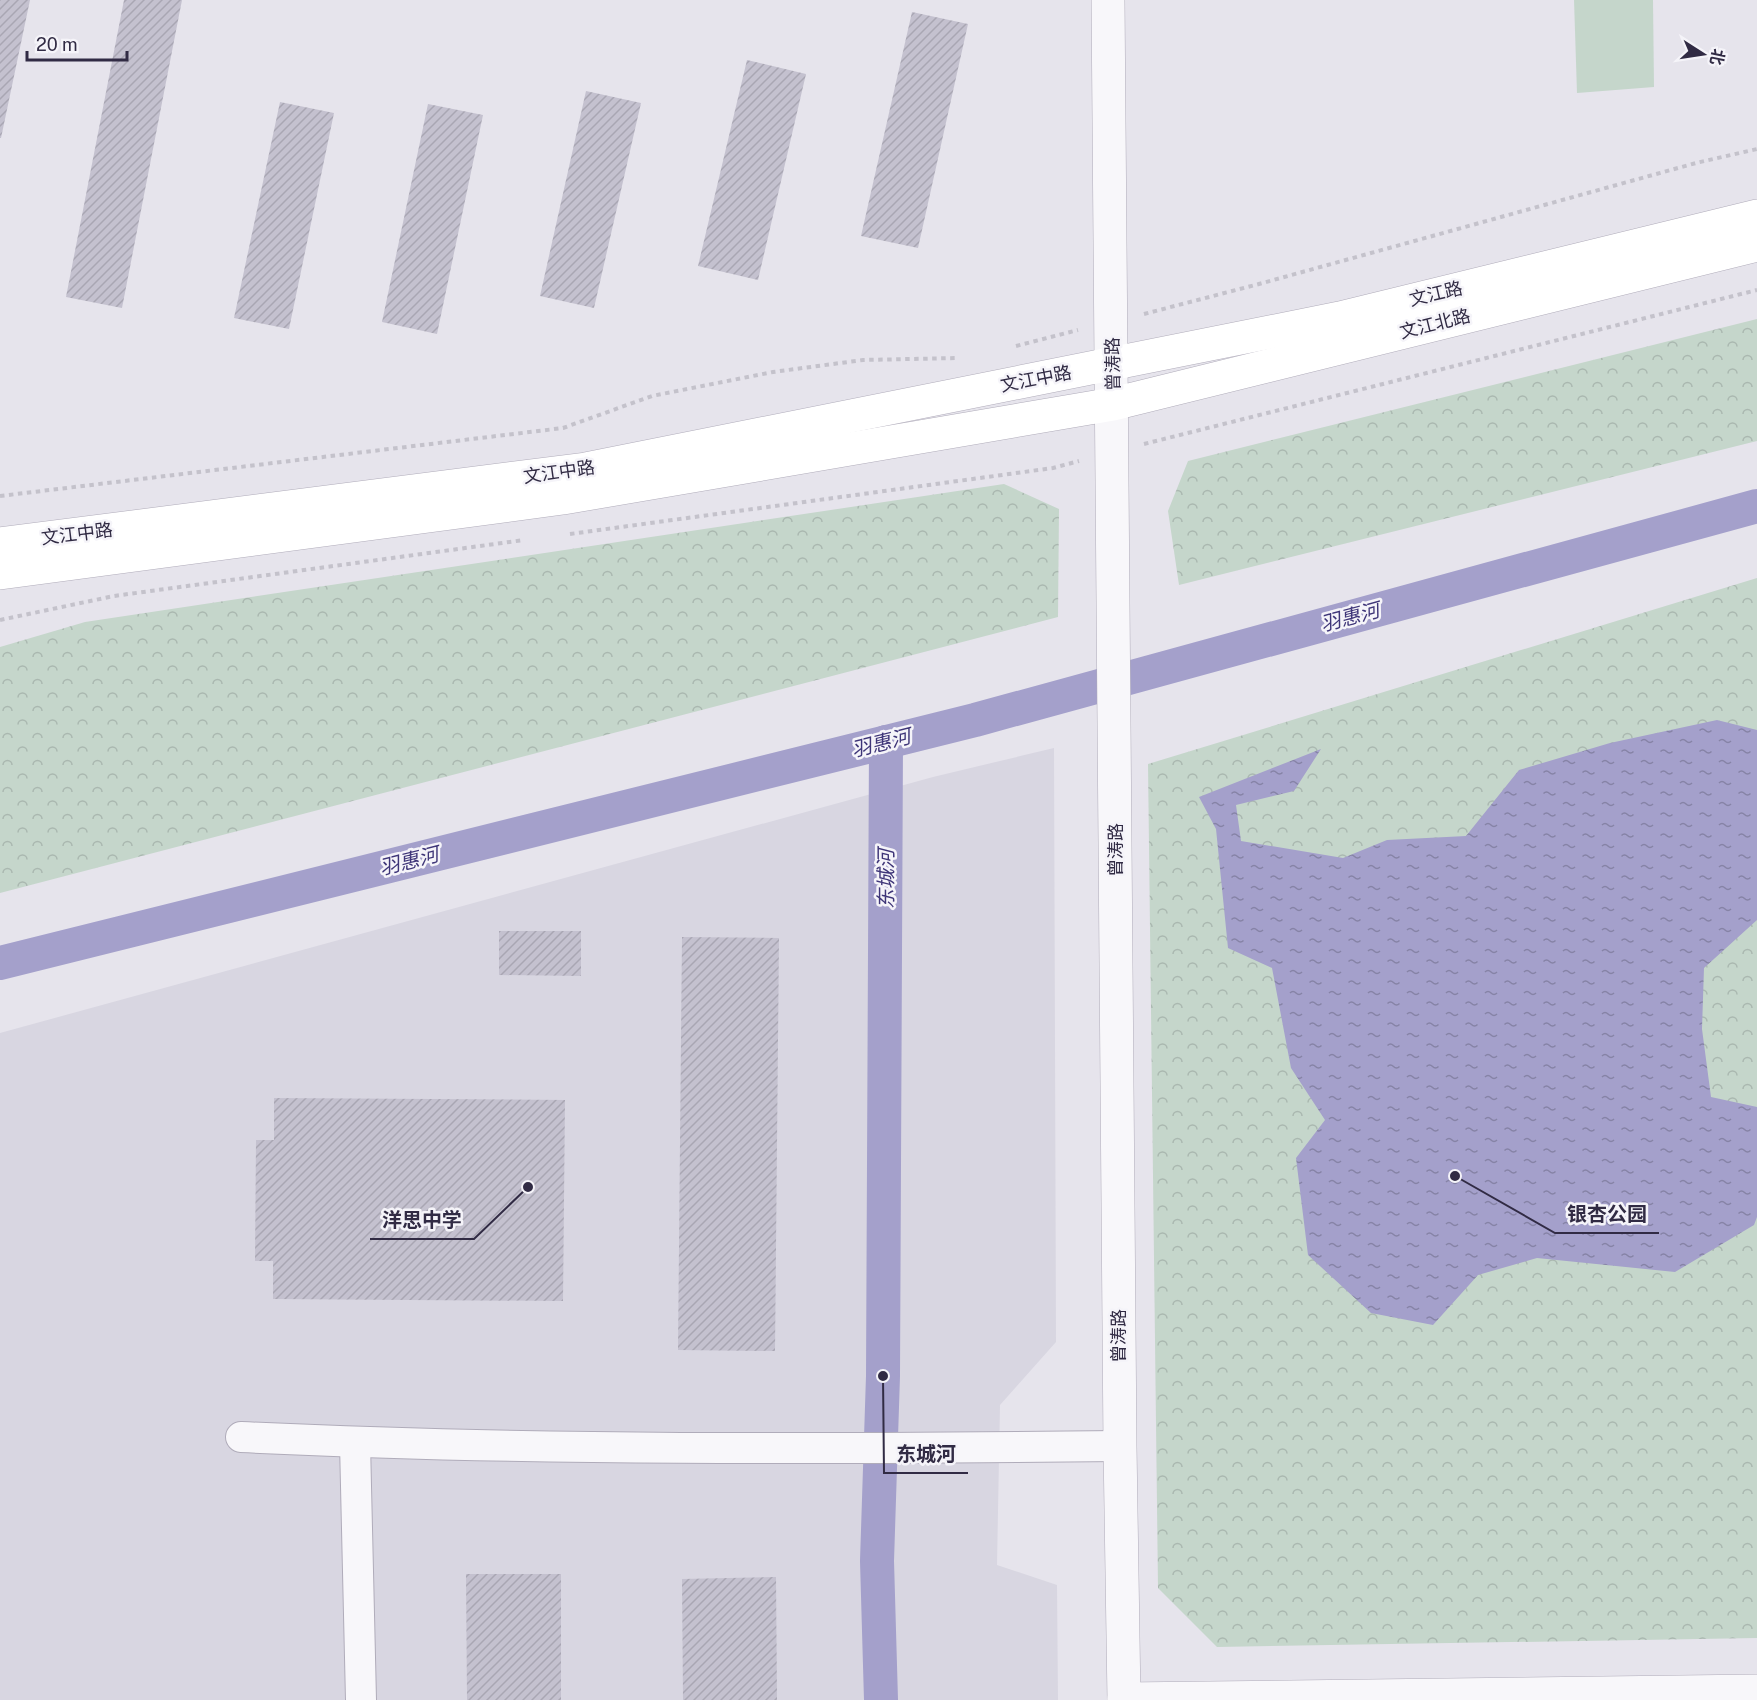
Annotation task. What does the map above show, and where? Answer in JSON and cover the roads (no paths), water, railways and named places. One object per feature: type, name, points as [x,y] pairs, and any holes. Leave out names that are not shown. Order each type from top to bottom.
[{"type":"main road","name":"文江路","points":[[1113,363],[1340,318],[1757,216]]},
{"type":"main road","name":"文江北路","points":[[1113,404],[1757,244]]},
{"type":"main road","name":"文江中路","points":[[0,544],[586,470],[1113,363]]},
{"type":"main road","name":"文江中路","points":[[0,573],[563,498],[1113,404]]},
{"type":"street","name":"曾涛路","points":[[1108,0],[1124,1699]]},
{"type":"street","points":[[241,1437],[355,1443],[707,1449],[1120,1446]]},
{"type":"street","points":[[355,1443],[361,1700]]},
{"type":"street","points":[[1124,1699],[1757,1691]]},
{"type":"water","points":[[1717,720],[1757,730],[1757,920],[1704,968],[1702,1029],[1711,1097],[1757,1107],[1757,1217],[1754,1225],[1675,1272],[1537,1258],[1478,1275],[1433,1325],[1371,1313],[1308,1255],[1296,1158],[1325,1120],[1291,1068],[1272,968],[1228,948],[1216,829],[1199,797],[1321,749],[1294,791],[1236,805],[1241,841],[1343,858],[1387,840],[1466,836],[1519,770],[1610,743]]},
{"type":"waterway","name":"羽惠河","points":[[0,963],[975,720],[1757,506]]},
{"type":"waterway","name":"东城河","points":[[881,1700],[877,1561],[883,1376],[886,742]]},
{"type":"place","name":"银杏公园","points":[[1455,1176]]},
{"type":"place","name":"洋思中学","points":[[528,1187]]},
{"type":"place","name":"东城河","points":[[883,1376]]}]
